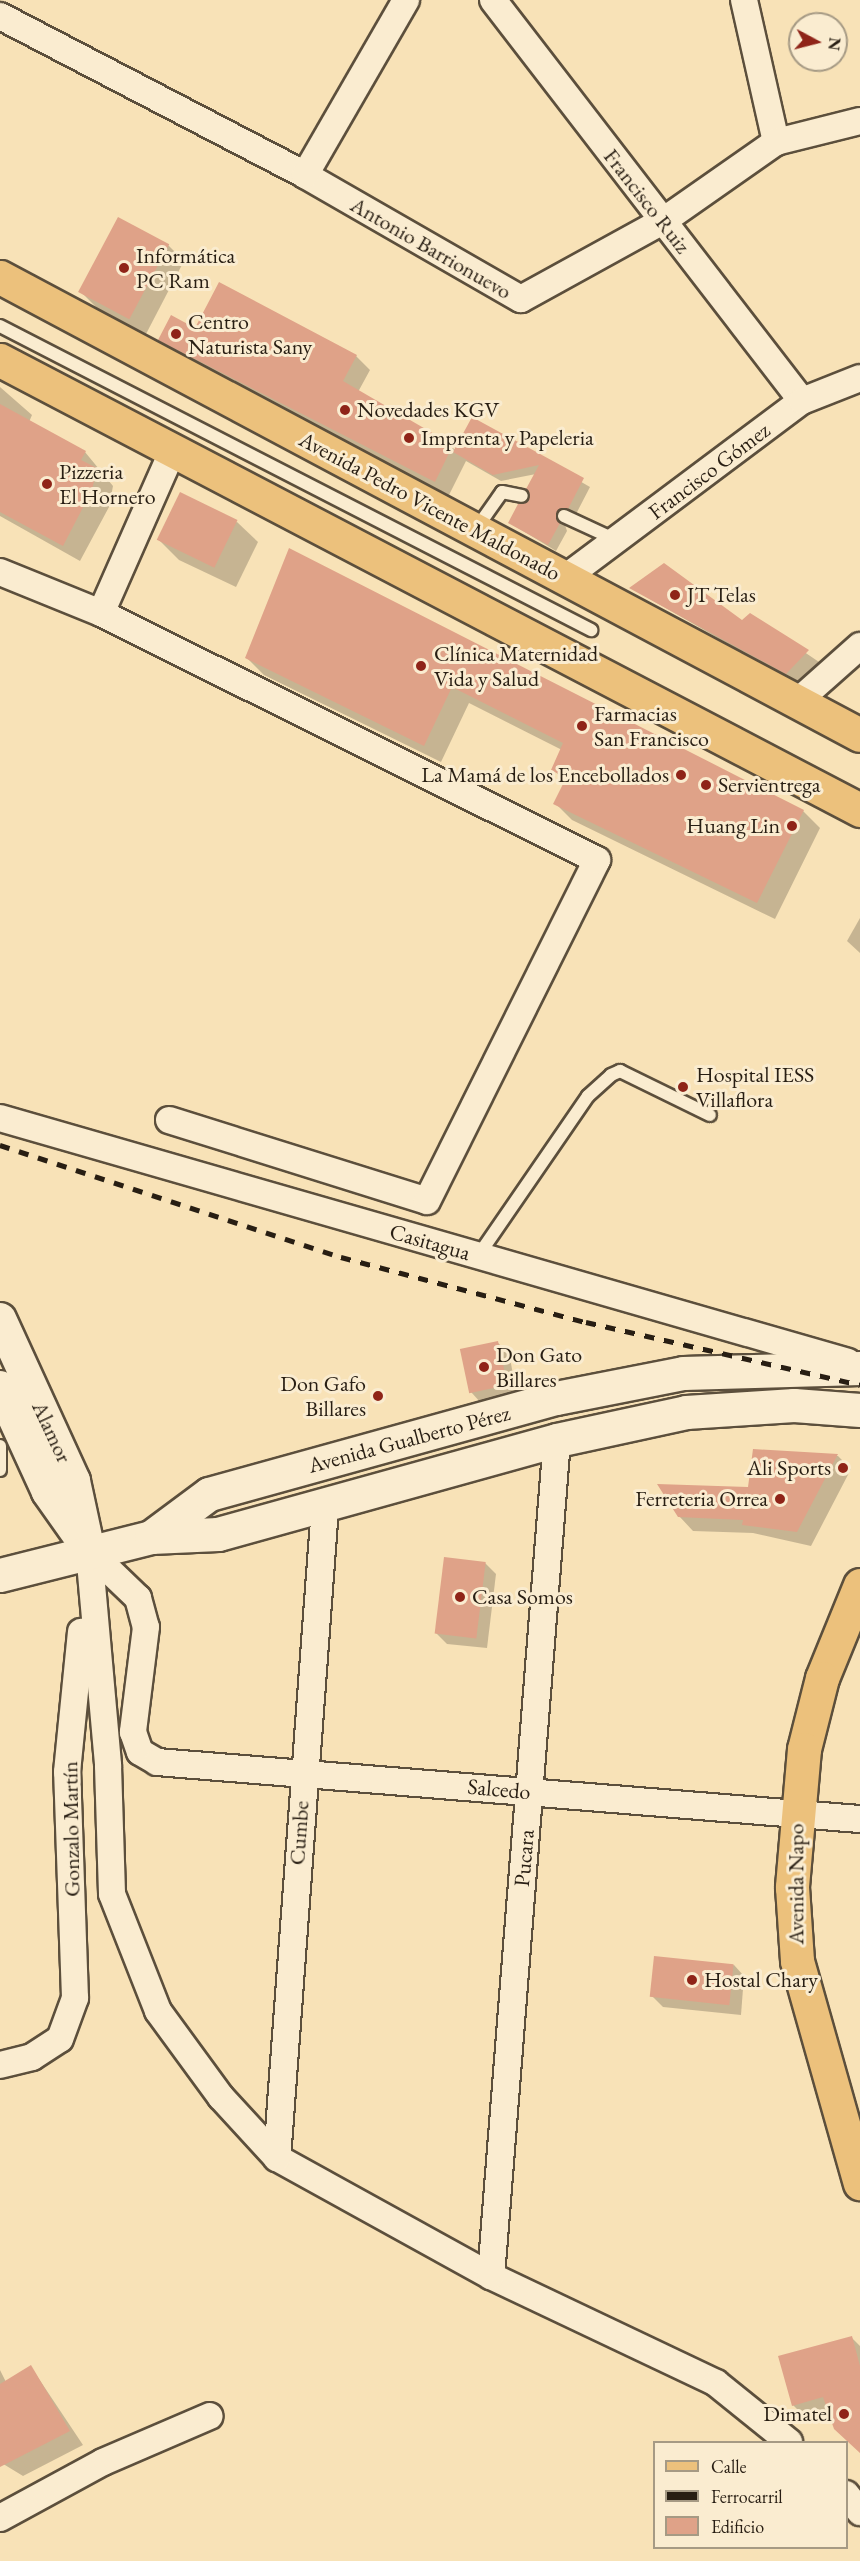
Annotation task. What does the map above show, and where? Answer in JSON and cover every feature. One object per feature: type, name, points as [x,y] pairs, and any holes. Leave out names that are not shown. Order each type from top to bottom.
[{"type":"main road","name":"Avenida Pedro Vicente Maldonado","points":[[0,277],[860,735]]},
{"type":"main road","points":[[0,360],[860,810]]},
{"type":"main road","name":"Avenida Gualberto Pérez","points":[[151,1537],[210,1494],[556,1398],[683,1373],[860,1367]]},
{"type":"main road","name":"Avenida Gualberto Pérez","points":[[0,1575],[151,1537],[218,1534],[325,1507],[557,1440],[686,1412],[794,1405],[860,1410]]},
{"type":"main road","name":"Avenida Napo","points":[[860,1585],[822,1678],[795,1814],[797,1961],[860,2183]]},
{"type":"street","points":[[305,175],[406,0]]},
{"type":"street","name":"Francisco Ruiz","points":[[493,0],[802,401]]},
{"type":"street","points":[[744,0],[776,142]]},
{"type":"street","name":"Antonio Barrionuevo","points":[[0,16],[305,175],[521,299],[663,221],[776,142],[860,121]]},
{"type":"street","name":"Francisco Gómez","points":[[565,578],[802,401],[860,378]]},
{"type":"street","points":[[101,613],[173,450]]},
{"type":"street","points":[[0,572],[101,613],[597,860],[427,1201],[169,1120]]},
{"type":"street","points":[[798,701],[860,646]]},
{"type":"street","name":"Casitagua","points":[[0,1118],[860,1367]]},
{"type":"street","name":"Alamor","points":[[0,1319],[74,1481],[89,1551]]},
{"type":"street","name":"Alamor","points":[[0,1387],[48,1492],[89,1551],[138,1598],[146,1627],[133,1732],[140,1752]]},
{"type":"street","name":"Pucara","points":[[491,2276],[557,1440]]},
{"type":"street","name":"Cumbe","points":[[277,2158],[303,1773],[325,1507]]},
{"type":"street","points":[[89,1551],[108,1766],[112,1894],[158,2011],[221,2097],[277,2158],[491,2276],[716,2383],[788,2441]]},
{"type":"street","name":"Gonzalo Martín","points":[[0,2065],[32,2057],[60,2039],[75,1998],[67,1772],[89,1551]]},
{"type":"street","name":"Salcedo","points":[[140,1752],[157,1762],[860,1819]]},
{"type":"street","points":[[0,2518],[103,2462],[210,2416]]},
{"type":"street","points":[[848,2497],[860,2512]]},
{"type":"lane","points":[[0,326],[591,630]]},
{"type":"lane","points":[[476,529],[502,492],[522,496]]},
{"type":"lane","points":[[564,516],[616,540]]},
{"type":"lane","points":[[478,1256],[588,1096],[611,1075],[620,1071],[710,1115]]},
{"type":"lane","points":[[0,1446],[0,1470]]},
{"type":"building","name":"Informática PC Ram","points":[[118,217],[169,244],[129,319],[78,292]]},
{"type":"building","points":[[219,282],[357,355],[343,381],[453,445],[435,482],[158,340],[171,315],[195,328]]},
{"type":"building","name":"Pizzeria El Hornero","points":[[0,404],[86,451],[81,460],[97,468],[92,490],[63,546],[0,512]]},
{"type":"building","points":[[472,417],[584,478],[568,509],[557,512],[560,523],[548,545],[508,523],[518,504],[529,501],[526,489],[539,465],[493,475],[453,452]]},
{"type":"building","points":[[180,492],[238,520],[214,568],[157,540]]},
{"type":"building","points":[[289,548],[804,810],[757,903],[553,804],[566,778],[551,770],[563,743],[452,687],[424,746],[245,658]]},
{"type":"building","points":[[664,563],[742,620],[750,613],[809,650],[786,674],[629,588]]},
{"type":"building","name":"Don Gato Billares","points":[[498,1341],[507,1385],[469,1393],[460,1349]]},
{"type":"building","name":"Ferreteria Orrea","points":[[753,1449],[838,1454],[797,1532],[742,1525],[743,1520],[678,1517],[657,1484],[748,1487]]},
{"type":"building","name":"Casa Somos","points":[[444,1557],[486,1562],[476,1639],[435,1633]]},
{"type":"building","name":"Hostal Chary","points":[[654,1956],[734,1964],[729,2005],[650,1997]]},
{"type":"building","points":[[852,2336],[860,2366],[860,2453],[834,2429],[823,2397],[792,2406],[778,2356]]},
{"type":"building","points":[[31,2365],[70,2431],[0,2467],[0,2384]]},
{"type":"railway","points":[[0,1145],[341,1257],[586,1322],[860,1385]]},
{"type":"place","name":"Informática PC Ram","points":[[124,268]]},
{"type":"place","name":"Centro Naturista Sany","points":[[176,334]]},
{"type":"place","name":"Novedades KGV","points":[[345,410]]},
{"type":"place","name":"Imprenta y Papeleria","points":[[409,438]]},
{"type":"place","name":"Pizzeria El Hornero","points":[[47,484]]},
{"type":"place","name":"JT Telas","points":[[675,595]]},
{"type":"place","name":"Clínica Maternidad Vida y Salud","points":[[421,666]]},
{"type":"place","name":"Farmacias San Francisco","points":[[582,726]]},
{"type":"place","name":"La Mamá de los Encebollados","points":[[681,775]]},
{"type":"place","name":"Servientrega","points":[[706,785]]},
{"type":"place","name":"Huang Lin","points":[[792,826]]},
{"type":"place","name":"Hospital IESS Villaflora","points":[[683,1087]]},
{"type":"place","name":"Don Gato Billares","points":[[484,1367]]},
{"type":"place","name":"Don Gafo Billares","points":[[378,1396]]},
{"type":"place","name":"Ali Sports","points":[[843,1468]]},
{"type":"place","name":"Ferreteria Orrea","points":[[780,1499]]},
{"type":"place","name":"Casa Somos","points":[[460,1597]]},
{"type":"place","name":"Hostal Chary","points":[[692,1980]]},
{"type":"place","name":"Dimatel","points":[[844,2414]]}]
